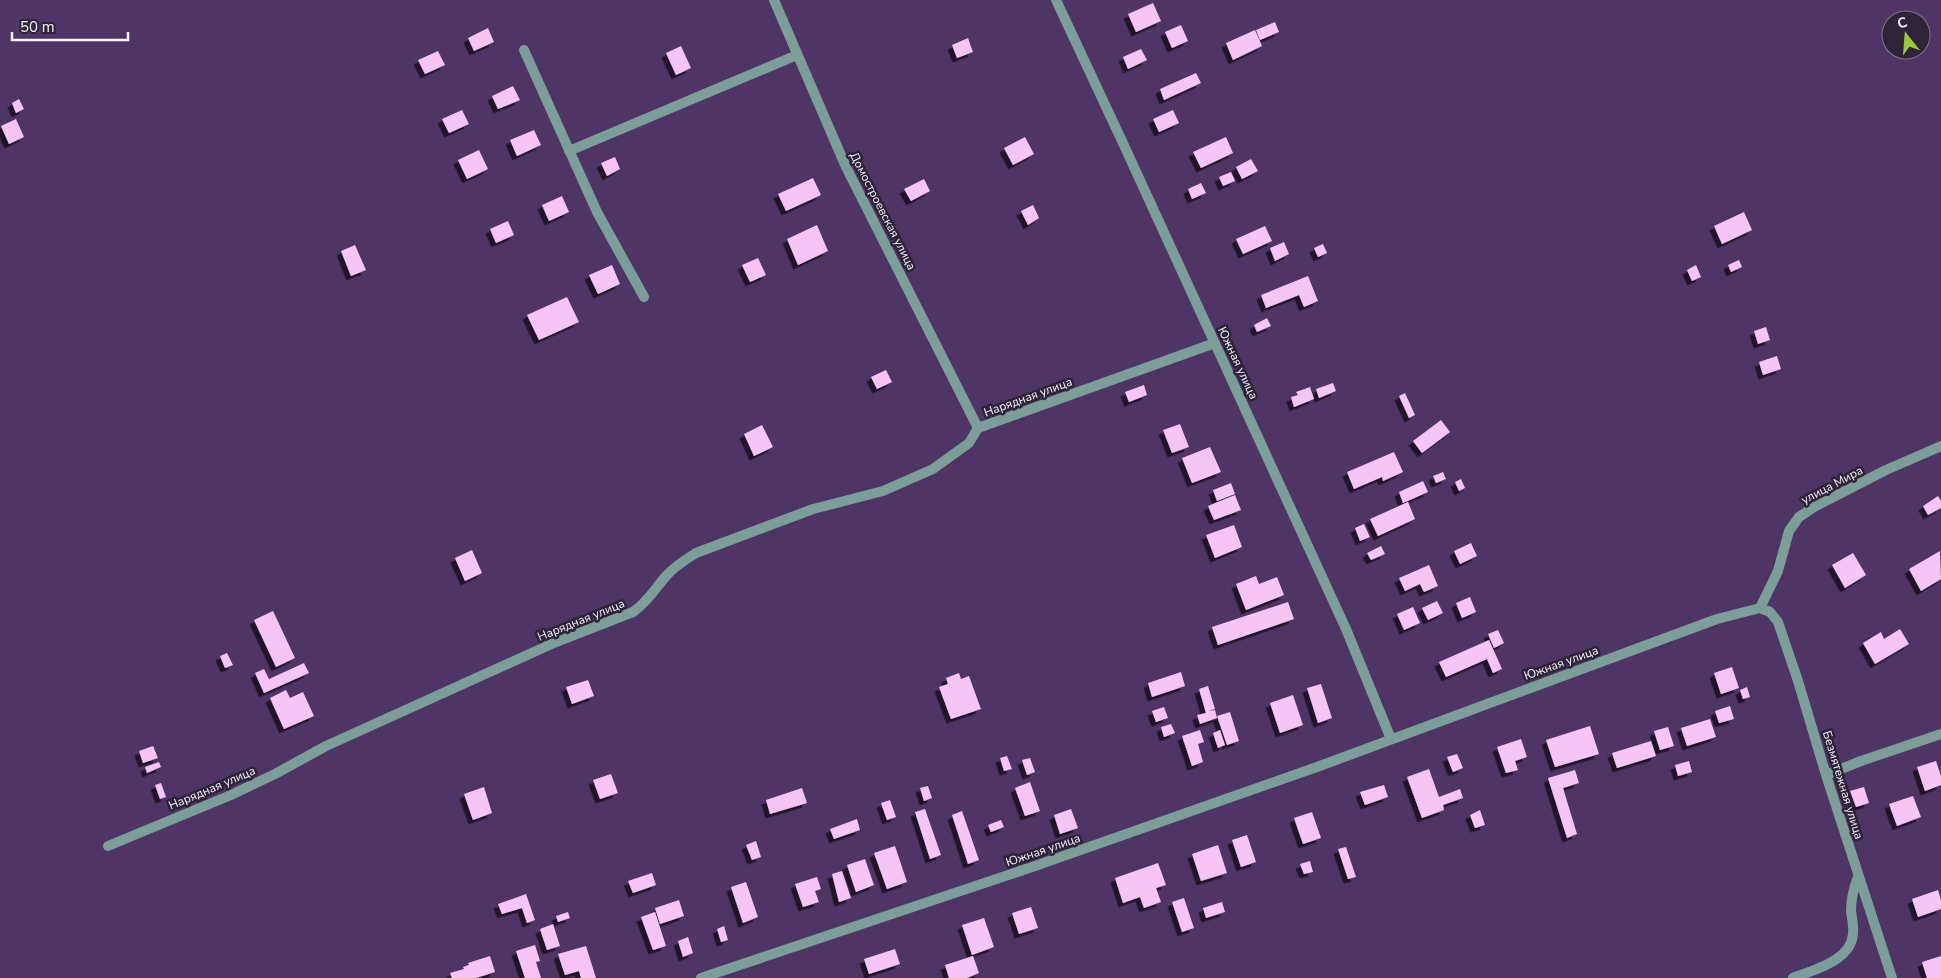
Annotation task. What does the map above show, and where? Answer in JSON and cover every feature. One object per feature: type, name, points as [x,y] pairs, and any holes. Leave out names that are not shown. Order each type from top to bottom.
[{"type":"street","name":"Домостроевская улица","points":[[774,0],[846,167],[978,428]]},
{"type":"street","name":"Южная улица","points":[[1056,0],[1346,629],[1391,739]]},
{"type":"street","points":[[524,50],[598,212],[644,297]]},
{"type":"street","points":[[569,151],[797,55]]},
{"type":"street","name":"Нарядная улица","points":[[108,846],[275,774],[326,746],[556,642],[633,612],[643,605],[668,574],[680,563],[696,553],[813,509],[883,490],[934,469],[969,443],[978,428],[1215,343]]},
{"type":"street","name":"улица Мира","points":[[1760,608],[1778,571],[1789,531],[1799,517],[1814,506],[1886,470],[1941,446]]},
{"type":"street","name":"Южная улица","points":[[701,978],[1035,866],[1308,770],[1741,612],[1760,608]]},
{"type":"street","name":"Безмятежная улица","points":[[1760,608],[1770,612],[1778,622],[1858,877],[1892,978]]},
{"type":"street","points":[[1826,775],[1941,734]]},
{"type":"street","points":[[1793,978],[1835,960],[1848,949],[1853,936],[1851,908],[1854,887],[1858,877]]},
{"type":"building","points":[[1153,3],[1161,21],[1136,32],[1128,14]]},
{"type":"building","points":[[1275,22],[1279,32],[1260,40],[1256,30]]},
{"type":"building","points":[[1181,25],[1188,41],[1172,48],[1165,32]]},
{"type":"building","points":[[488,28],[494,42],[474,51],[468,38]]},
{"type":"building","points":[[1255,30],[1262,46],[1233,60],[1226,43]]},
{"type":"building","points":[[968,38],[973,52],[957,58],[952,45]]},
{"type":"building","points":[[681,46],[691,68],[676,75],[666,53]]},
{"type":"building","points":[[1141,49],[1147,60],[1128,69],[1123,57]]},
{"type":"building","points":[[438,51],[445,65],[425,74],[418,60]]},
{"type":"building","points":[[1196,73],[1201,83],[1164,100],[1160,89]]},
{"type":"building","points":[[513,86],[520,100],[498,109],[492,96]]},
{"type":"building","points":[[19,99],[24,109],[16,113],[12,103]]},
{"type":"building","points":[[462,110],[469,124],[449,133],[442,119]]},
{"type":"building","points":[[1173,110],[1179,123],[1159,132],[1153,119]]},
{"type":"building","points":[[16,119],[24,137],[9,144],[1,126]]},
{"type":"building","points":[[534,130],[541,145],[517,156],[510,140]]},
{"type":"building","points":[[1025,137],[1034,154],[1013,165],[1004,148]]},
{"type":"building","points":[[1226,137],[1233,153],[1201,168],[1193,152]]},
{"type":"building","points":[[479,150],[488,169],[467,179],[458,160]]},
{"type":"building","points":[[615,157],[620,169],[607,176],[601,163]]},
{"type":"building","points":[[1251,159],[1258,171],[1242,179],[1236,167]]},
{"type":"building","points":[[1231,172],[1235,181],[1223,186],[1219,177]]},
{"type":"building","points":[[813,178],[821,195],[786,211],[778,194]]},
{"type":"building","points":[[924,179],[930,191],[911,201],[904,189]]},
{"type":"building","points":[[1201,183],[1206,193],[1192,199],[1188,189]]},
{"type":"building","points":[[562,196],[569,212],[549,221],[542,205]]},
{"type":"building","points":[[1033,205],[1039,218],[1028,225],[1021,211]]},
{"type":"building","points":[[1744,212],[1752,230],[1722,244],[1714,226]]},
{"type":"building","points":[[508,221],[514,235],[496,243],[490,229]]},
{"type":"building","points":[[817,225],[828,251],[798,265],[787,239]]},
{"type":"building","points":[[1265,226],[1272,241],[1243,254],[1236,239]]},
{"type":"building","points":[[1284,242],[1289,254],[1275,261],[1270,248]]},
{"type":"building","points":[[1323,244],[1327,253],[1318,257],[1314,248]]},
{"type":"building","points":[[355,245],[366,270],[351,276],[341,251]]},
{"type":"building","points":[[758,258],[766,275],[750,282],[742,265]]},
{"type":"building","points":[[1739,260],[1742,267],[1731,272],[1728,265]]},
{"type":"building","points":[[612,265],[620,284],[598,294],[589,275]]},
{"type":"building","points":[[1696,265],[1701,277],[1692,281],[1687,270]]},
{"type":"building","points":[[1308,276],[1318,301],[1304,307],[1299,295],[1266,308],[1261,295]]},
{"type":"building","points":[[567,297],[579,322],[539,340],[527,315]]},
{"type":"building","points":[[1267,318],[1271,326],[1257,332],[1254,325]]},
{"type":"building","points":[[1766,327],[1770,340],[1758,344],[1754,331]]},
{"type":"building","points":[[1777,356],[1781,369],[1763,375],[1759,362]]},
{"type":"building","points":[[886,370],[892,382],[877,389],[871,377]]},
{"type":"building","points":[[1333,383],[1336,391],[1319,398],[1316,389]]},
{"type":"building","points":[[1144,385],[1147,395],[1129,402],[1125,392]]},
{"type":"building","points":[[1310,387],[1314,399],[1294,407],[1291,397],[1298,395],[1296,392]]},
{"type":"building","points":[[1405,393],[1415,415],[1409,418],[1399,396]]},
{"type":"building","points":[[1441,420],[1450,432],[1422,453],[1413,441]]},
{"type":"building","points":[[1180,424],[1189,447],[1172,453],[1163,430]]},
{"type":"building","points":[[762,425],[773,447],[754,456],[744,434]]},
{"type":"building","points":[[1210,447],[1221,472],[1192,483],[1182,458]]},
{"type":"building","points":[[1394,452],[1403,472],[1383,481],[1382,477],[1354,489],[1347,472]]},
{"type":"building","points":[[1443,472],[1446,479],[1436,483],[1433,476]]},
{"type":"building","points":[[1461,479],[1465,488],[1459,491],[1455,482]]},
{"type":"building","points":[[1423,481],[1428,492],[1403,503],[1399,492]]},
{"type":"building","points":[[1231,483],[1235,494],[1217,501],[1213,490]]},
{"type":"building","points":[[1235,495],[1241,510],[1214,520],[1208,506]]},
{"type":"building","points":[[1938,496],[1941,501],[1941,508],[1928,515],[1923,506]]},
{"type":"building","points":[[1408,502],[1415,519],[1378,536],[1370,519]]},
{"type":"building","points":[[1364,524],[1370,537],[1360,541],[1355,528]]},
{"type":"building","points":[[1234,525],[1242,547],[1215,558],[1206,535]]},
{"type":"building","points":[[1471,543],[1477,556],[1460,564],[1454,551]]},
{"type":"building","points":[[1381,546],[1385,554],[1371,560],[1367,553]]},
{"type":"building","points":[[472,550],[482,573],[465,581],[455,558]]},
{"type":"building","points":[[1940,551],[1941,579],[1921,591],[1909,569]]},
{"type":"building","points":[[1853,553],[1866,575],[1845,588],[1832,565]]},
{"type":"building","points":[[1429,565],[1438,586],[1424,592],[1420,584],[1405,591],[1399,578]]},
{"type":"building","points":[[1256,576],[1259,584],[1277,577],[1284,595],[1246,610],[1236,584]]},
{"type":"building","points":[[1470,597],[1476,612],[1462,618],[1456,603]]},
{"type":"building","points":[[1437,601],[1443,613],[1428,620],[1422,608]]},
{"type":"building","points":[[1288,602],[1294,619],[1218,645],[1212,627]]},
{"type":"building","points":[[1413,607],[1420,623],[1404,630],[1397,614]]},
{"type":"building","points":[[273,611],[295,658],[276,667],[254,620]]},
{"type":"building","points":[[1900,629],[1909,644],[1875,664],[1863,643],[1881,632],[1884,639]]},
{"type":"building","points":[[1498,630],[1504,643],[1494,648],[1488,634]]},
{"type":"building","points":[[1489,640],[1502,669],[1493,673],[1487,659],[1446,677],[1439,662]]},
{"type":"building","points":[[227,653],[233,665],[225,668],[220,656]]},
{"type":"building","points":[[304,663],[309,673],[264,693],[255,673],[264,669],[269,679]]},
{"type":"building","points":[[1732,667],[1739,688],[1721,694],[1714,673]]},
{"type":"building","points":[[1181,672],[1185,686],[1152,697],[1148,683]]},
{"type":"building","points":[[959,673],[961,679],[969,676],[981,709],[951,719],[939,687],[948,684],[946,678]]},
{"type":"building","points":[[588,680],[594,696],[572,704],[566,687]]},
{"type":"building","points":[[1321,684],[1332,718],[1318,723],[1307,688]]},
{"type":"building","points":[[1208,686],[1215,709],[1208,711],[1215,710],[1217,718],[1200,724],[1197,715],[1206,713],[1199,689]]},
{"type":"building","points":[[1747,687],[1750,697],[1743,699],[1740,690]]},
{"type":"building","points":[[286,690],[290,698],[303,692],[314,716],[284,729],[270,698]]},
{"type":"building","points":[[1293,695],[1303,725],[1280,733],[1270,703]]},
{"type":"building","points":[[1730,706],[1734,719],[1719,723],[1715,711]]},
{"type":"building","points":[[1164,707],[1168,718],[1156,722],[1152,711]]},
{"type":"building","points":[[1230,712],[1239,741],[1227,745],[1217,716]]},
{"type":"building","points":[[1710,719],[1716,737],[1687,746],[1681,728]]},
{"type":"building","points":[[1171,724],[1175,733],[1164,737],[1161,727]]},
{"type":"building","points":[[1590,726],[1599,754],[1555,767],[1546,740]]},
{"type":"building","points":[[1668,727],[1674,746],[1660,750],[1654,731]]},
{"type":"building","points":[[1200,730],[1204,742],[1198,744],[1203,762],[1192,766],[1182,736]]},
{"type":"building","points":[[1220,730],[1225,745],[1218,748],[1213,733]]},
{"type":"building","points":[[1521,739],[1527,757],[1515,761],[1518,770],[1506,773],[1497,747]]},
{"type":"building","points":[[1651,741],[1656,756],[1617,768],[1612,753]]},
{"type":"building","points":[[153,746],[158,758],[143,763],[139,751]]},
{"type":"building","points":[[1457,754],[1463,768],[1453,772],[1447,757]]},
{"type":"building","points":[[1007,756],[1012,769],[1004,771],[1000,758]]},
{"type":"building","points":[[1030,758],[1035,772],[1027,775],[1022,760]]},
{"type":"building","points":[[1689,761],[1692,772],[1678,776],[1675,765]]},
{"type":"building","points":[[1936,761],[1941,776],[1941,785],[1925,791],[1917,767]]},
{"type":"building","points":[[159,762],[161,767],[147,773],[145,767]]},
{"type":"building","points":[[1429,769],[1439,797],[1460,789],[1463,798],[1443,805],[1444,810],[1422,818],[1407,777]]},
{"type":"building","points":[[1575,770],[1579,783],[1563,788],[1577,834],[1567,838],[1548,778]]},
{"type":"building","points":[[611,774],[618,793],[600,799],[593,780]]},
{"type":"building","points":[[1030,782],[1040,811],[1025,816],[1015,788]]},
{"type":"building","points":[[161,783],[166,797],[160,799],[155,785]]},
{"type":"building","points":[[1384,785],[1388,797],[1365,805],[1360,792]]},
{"type":"building","points":[[928,786],[932,798],[924,801],[920,788]]},
{"type":"building","points":[[484,787],[492,813],[473,820],[464,794]]},
{"type":"building","points":[[1864,787],[1869,803],[1856,807],[1850,791]]},
{"type":"building","points":[[802,788],[807,803],[770,814],[766,800]]},
{"type":"building","points":[[1913,796],[1921,817],[1897,826],[1889,804]]},
{"type":"building","points":[[890,800],[896,817],[887,820],[881,803]]},
{"type":"building","points":[[925,809],[941,855],[930,859],[915,812]]},
{"type":"building","points":[[1071,809],[1078,828],[1060,834],[1054,815]]},
{"type":"building","points":[[1480,810],[1485,825],[1475,828],[1470,815]]},
{"type":"building","points":[[962,811],[979,860],[968,864],[952,815]]},
{"type":"building","points":[[1312,812],[1321,838],[1303,844],[1294,818]]},
{"type":"building","points":[[857,819],[860,830],[834,839],[830,829]]},
{"type":"building","points":[[1001,820],[1004,827],[991,832],[988,825]]},
{"type":"building","points":[[1247,835],[1256,862],[1241,867],[1232,840]]},
{"type":"building","points":[[756,841],[761,857],[752,860],[746,845]]},
{"type":"building","points":[[1218,845],[1227,873],[1201,881],[1192,854]]},
{"type":"building","points":[[895,846],[907,882],[887,889],[874,853]]},
{"type":"building","points":[[1346,847],[1356,877],[1348,879],[1338,849]]},
{"type":"building","points":[[865,859],[874,885],[856,892],[847,865]]},
{"type":"building","points":[[1310,861],[1313,872],[1304,874],[1300,864]]},
{"type":"building","points":[[1158,863],[1166,885],[1156,888],[1161,902],[1144,908],[1140,897],[1123,903],[1115,878]]},
{"type":"building","points":[[842,871],[851,898],[839,902],[832,874]]},
{"type":"building","points":[[652,873],[656,885],[633,893],[628,881]]},
{"type":"building","points":[[817,877],[821,889],[815,891],[819,902],[803,907],[795,884]]},
{"type":"building","points":[[746,882],[758,917],[743,923],[731,887]]},
{"type":"building","points":[[1938,890],[1941,909],[1918,917],[1912,899]]},
{"type":"building","points":[[526,894],[535,920],[527,923],[522,908],[502,914],[498,904]]},
{"type":"building","points":[[1184,898],[1194,928],[1182,932],[1172,902]]},
{"type":"building","points":[[679,900],[684,916],[660,924],[655,908]]},
{"type":"building","points":[[1222,902],[1225,912],[1206,918],[1203,908]]},
{"type":"building","points":[[1031,907],[1038,928],[1019,934],[1012,913]]},
{"type":"building","points":[[568,912],[570,918],[558,922],[556,916]]},
{"type":"building","points":[[655,912],[666,946],[653,950],[641,917]]},
{"type":"building","points":[[984,918],[994,947],[972,955],[962,925]]},
{"type":"building","points":[[553,924],[560,946],[547,950],[540,929]]},
{"type":"building","points":[[724,926],[728,940],[721,942],[717,929]]},
{"type":"building","points":[[688,937],[693,953],[683,957],[678,941]]},
{"type":"building","points":[[535,945],[540,961],[536,962],[541,978],[525,978],[516,951]]},
{"type":"building","points":[[586,946],[596,978],[581,978],[579,971],[565,975],[558,954]]},
{"type":"building","points":[[895,949],[900,964],[869,974],[864,959]]},
{"type":"building","points":[[490,956],[495,972],[476,978],[452,978],[450,973],[464,969],[463,967],[469,965],[468,963]]},
{"type":"building","points":[[973,956],[979,973],[967,978],[949,978],[945,965]]},
{"type":"building","points":[[1941,956],[1941,978],[1927,978],[1922,962]]}]
